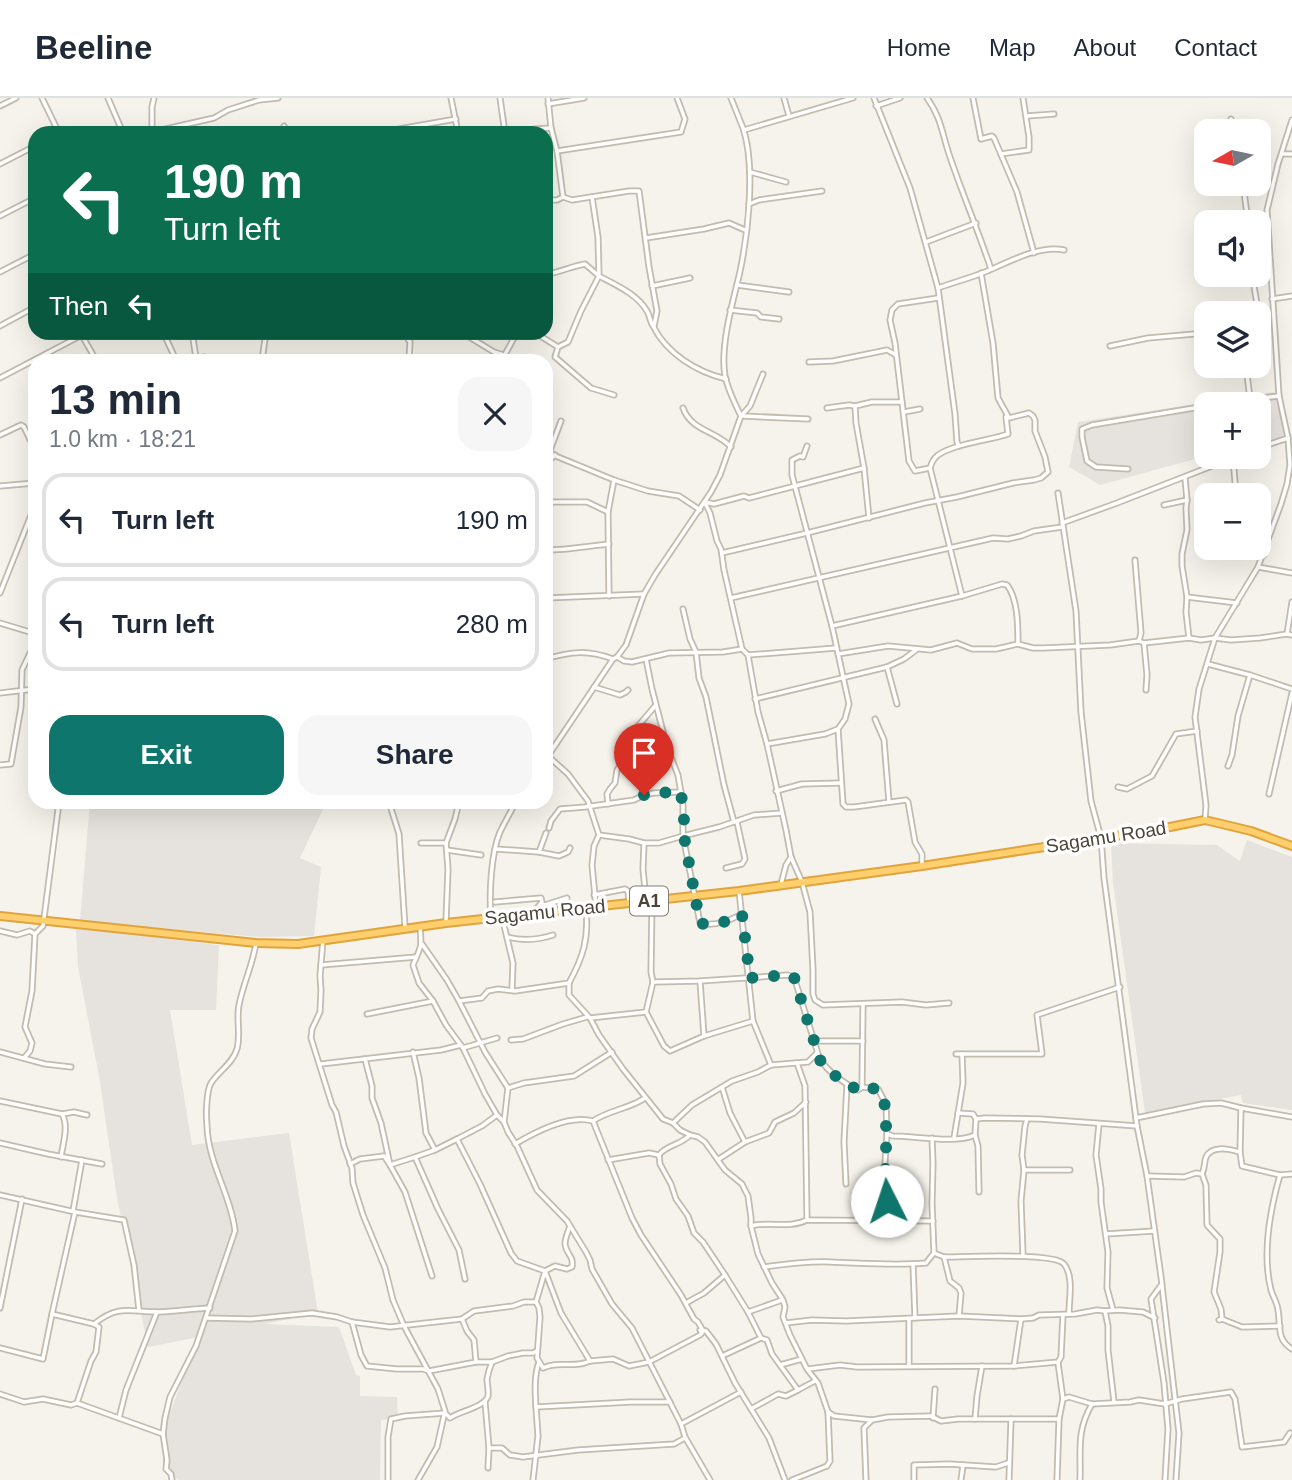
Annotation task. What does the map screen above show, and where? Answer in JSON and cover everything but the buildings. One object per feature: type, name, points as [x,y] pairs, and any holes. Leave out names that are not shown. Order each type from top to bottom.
[{"type":"highway","name":"Sagamu Road","points":[[0,916],[256,943],[298,944],[446,923],[739,891],[922,866],[1205,820],[1251,831],[1292,846]]},
{"type":"street","points":[[0,106],[16,98]]},
{"type":"street","points":[[42,98],[56,126]]},
{"type":"street","points":[[108,98],[120,126]]},
{"type":"street","points":[[151,126],[154,98]]},
{"type":"street","points":[[178,126],[214,118],[228,110],[259,100],[278,98]]},
{"type":"street","points":[[451,98],[457,126]]},
{"type":"street","points":[[500,98],[504,126]]},
{"type":"street","points":[[548,98],[551,126]]},
{"type":"street","points":[[548,104],[584,98]]},
{"type":"street","points":[[556,151],[681,132],[685,119],[677,98]]},
{"type":"street","points":[[731,98],[744,130],[750,172],[746,230],[730,310],[724,363],[726,379],[741,416]]},
{"type":"street","points":[[784,98],[789,117]]},
{"type":"street","points":[[744,130],[853,98]]},
{"type":"street","points":[[874,98],[910,188],[938,288],[959,446]]},
{"type":"street","points":[[876,106],[900,98]]},
{"type":"street","points":[[927,98],[941,121],[949,154],[991,269]]},
{"type":"street","points":[[972,98],[981,139],[992,136],[1001,154],[1017,192],[1034,253]]},
{"type":"street","points":[[1001,154],[1029,150],[1030,137],[1023,98]]},
{"type":"street","points":[[1027,116],[1054,114]]},
{"type":"street","points":[[416,126],[456,119]]},
{"type":"street","points":[[1271,533],[1291,465],[1279,396],[1267,210],[1292,120]]},
{"type":"street","points":[[553,137],[564,197]]},
{"type":"street","points":[[0,163],[28,149]]},
{"type":"street","points":[[1282,154],[1292,154]]},
{"type":"street","points":[[750,172],[786,182]]},
{"type":"street","points":[[564,197],[569,200],[639,191],[657,311],[654,328]]},
{"type":"street","points":[[749,205],[760,200],[822,191]]},
{"type":"street","points":[[553,200],[564,197]]},
{"type":"street","points":[[592,197],[598,237],[599,276],[568,342],[558,347],[555,356],[591,388],[614,394]]},
{"type":"street","points":[[0,216],[28,202]]},
{"type":"street","points":[[646,238],[729,223],[746,230]]},
{"type":"street","points":[[926,242],[976,223]]},
{"type":"street","points":[[938,288],[1034,253],[1051,248],[1064,250]]},
{"type":"street","points":[[0,272],[28,258]]},
{"type":"street","points":[[553,273],[585,264],[599,276],[629,293],[647,310],[654,328],[681,359],[697,369],[726,379]]},
{"type":"street","points":[[962,596],[930,468],[936,456],[959,446],[1008,434],[1006,415],[998,398],[993,343],[981,273]]},
{"type":"street","points":[[652,286],[690,278]]},
{"type":"street","points":[[737,285],[789,292]]},
{"type":"street","points":[[1272,299],[1292,296]]},
{"type":"street","points":[[930,468],[915,471],[909,461],[890,320],[894,307],[898,304],[938,298]]},
{"type":"street","points":[[730,310],[779,319]]},
{"type":"street","points":[[0,326],[28,311]]},
{"type":"street","points":[[1110,346],[1148,338],[1194,334]]},
{"type":"street","points":[[48,354],[71,340]]},
{"type":"street","points":[[474,340],[501,354]]},
{"type":"street","points":[[547,340],[558,347]]},
{"type":"street","points":[[808,362],[833,361],[887,350],[896,355]]},
{"type":"street","points":[[0,378],[28,365]]},
{"type":"street","points":[[553,749],[626,645],[645,594],[720,475],[741,416],[750,406],[762,374]]},
{"type":"street","points":[[1271,397],[1279,396]]},
{"type":"street","points":[[827,408],[872,402],[902,402]]},
{"type":"street","points":[[855,406],[869,518]]},
{"type":"street","points":[[683,408],[688,419],[731,447]]},
{"type":"street","points":[[1128,469],[1096,467],[1087,461],[1082,429],[1194,408]]},
{"type":"street","points":[[904,412],[920,410]]},
{"type":"street","points":[[722,553],[938,500],[1041,478],[1048,472],[1033,416],[1029,413],[1010,418],[1006,415]]},
{"type":"street","points":[[741,416],[808,419]]},
{"type":"street","points":[[553,445],[561,421]]},
{"type":"street","points":[[0,435],[20,425],[28,435]]},
{"type":"street","points":[[1271,444],[1288,438]]},
{"type":"street","points":[[807,446],[803,457],[792,460],[792,472],[832,626],[849,709],[838,729],[842,804],[854,807],[906,800],[915,842],[922,854],[922,866]]},
{"type":"street","points":[[553,455],[614,480],[648,491],[679,496],[700,510]]},
{"type":"street","points":[[705,502],[714,504],[744,496],[749,498],[864,468]]},
{"type":"street","points":[[731,598],[993,538],[1007,539],[1062,525],[1205,469]]},
{"type":"street","points":[[1185,477],[1188,530],[1182,566],[1188,597],[1186,612],[1189,638]]},
{"type":"street","points":[[609,596],[608,512],[614,480]]},
{"type":"street","points":[[0,486],[28,484]]},
{"type":"street","points":[[1058,493],[1076,611],[1081,712],[1090,790],[1101,838],[1137,1126],[1162,1284],[1179,1433],[1176,1480]]},
{"type":"street","points":[[1164,505],[1187,500]]},
{"type":"street","points":[[553,502],[587,502],[608,512]]},
{"type":"street","points":[[705,502],[722,553],[742,649],[748,655],[755,699],[791,857],[802,882],[810,912],[815,1000],[823,1005],[949,1003]]},
{"type":"street","points":[[0,593],[28,523]]},
{"type":"street","points":[[553,550],[609,544]]},
{"type":"street","points":[[1135,560],[1141,633],[1139,641]]},
{"type":"street","points":[[1205,820],[1206,805],[1195,717],[1199,689],[1215,638],[1262,560]]},
{"type":"street","points":[[1258,567],[1292,573]]},
{"type":"street","points":[[832,626],[1002,584],[1008,586],[1017,613],[1018,644]]},
{"type":"street","points":[[553,598],[645,594]]},
{"type":"street","points":[[1188,597],[1237,603]]},
{"type":"street","points":[[838,654],[888,646],[931,650],[957,643],[972,649],[996,649],[1018,644],[1033,648],[1078,647],[1189,638],[1260,638],[1289,634],[1292,602]]},
{"type":"street","points":[[683,609],[696,652],[699,678],[706,696],[724,785],[745,859],[742,864],[726,868]]},
{"type":"street","points":[[0,623],[28,630]]},
{"type":"street","points":[[1144,643],[1146,690]]},
{"type":"street","points":[[748,655],[836,648]]},
{"type":"street","points":[[553,657],[581,652],[597,653],[624,661],[669,653],[742,649]]},
{"type":"street","points":[[755,699],[887,667],[917,650]]},
{"type":"street","points":[[0,765],[11,764],[17,734],[22,670],[28,657]]},
{"type":"street","points":[[646,659],[667,747],[678,775],[689,872],[702,924],[726,922],[742,914]]},
{"type":"street","points":[[1208,664],[1250,675],[1292,691],[1269,794]]},
{"type":"street","points":[[887,667],[897,704]]},
{"type":"street","points":[[1228,766],[1250,675]]},
{"type":"street","points":[[594,687],[620,695],[628,690]]},
{"type":"street","points":[[0,693],[28,690]]},
{"type":"street","points":[[608,804],[607,794],[615,783],[617,770],[629,752],[638,726],[656,705]]},
{"type":"street","points":[[876,719],[885,746],[889,802]]},
{"type":"street","points":[[767,744],[806,738],[838,729]]},
{"type":"street","points":[[1118,787],[1127,789],[1152,776],[1176,734],[1197,731]]},
{"type":"street","points":[[629,752],[667,747]]},
{"type":"street","points":[[553,763],[568,774],[586,797],[599,835],[592,856],[591,874],[596,907]]},
{"type":"street","points":[[776,791],[802,784],[841,783]]},
{"type":"street","points":[[539,852],[551,821],[560,809],[634,800],[654,793],[681,792]]},
{"type":"street","points":[[592,813],[597,805]]},
{"type":"street","points":[[24,1058],[32,1043],[25,1027],[32,991],[35,934],[43,926],[58,809]]},
{"type":"street","points":[[390,809],[399,835],[405,930]]},
{"type":"street","points":[[446,923],[446,843],[457,809]]},
{"type":"street","points":[[491,918],[496,849],[499,834],[512,809]]},
{"type":"street","points":[[599,835],[659,843],[754,815],[782,813]]},
{"type":"street","points":[[421,843],[446,843]]},
{"type":"street","points":[[644,843],[643,869],[649,901],[653,982],[646,1012],[664,1046],[670,1051],[704,1036],[753,1021]]},
{"type":"street","points":[[496,849],[559,856],[570,848]]},
{"type":"street","points":[[447,850],[481,855]]},
{"type":"street","points":[[780,884],[791,857]]},
{"type":"street","points":[[594,895],[625,889],[628,891],[629,903]]},
{"type":"street","points":[[739,891],[753,1021],[771,1065]]},
{"type":"street","points":[[495,902],[541,898],[541,904],[535,913]]},
{"type":"street","points":[[541,904],[567,898]]},
{"type":"street","points":[[586,908],[585,941],[580,962],[569,983],[569,995],[663,1119],[705,1142],[729,1173],[742,1184],[748,1196],[755,1245],[783,1300],[783,1317],[790,1335],[823,1395],[828,1412],[830,1461],[827,1466],[792,1480]]},
{"type":"street","points":[[502,917],[513,963],[512,989]]},
{"type":"street","points":[[420,927],[422,944],[413,965],[419,983],[462,1047],[497,1115],[504,1122],[537,1190],[570,1226],[612,1304],[632,1328],[685,1437],[710,1480]]},
{"type":"street","points":[[0,931],[18,935],[30,931],[35,934]]},
{"type":"street","points":[[507,937],[533,940],[554,935]]},
{"type":"street","points":[[323,940],[320,1012],[311,1034],[351,1164],[353,1182],[363,1215],[385,1268],[393,1300],[438,1388],[445,1413],[437,1447],[418,1480]]},
{"type":"street","points":[[178,1480],[166,1469],[164,1418],[170,1397],[196,1346],[235,1231],[208,1143],[206,1124],[209,1090],[211,1083],[237,1050],[238,1008],[253,962],[256,943]]},
{"type":"street","points":[[422,944],[447,980],[485,1052],[508,1088],[504,1122]]},
{"type":"street","points":[[321,965],[416,957]]},
{"type":"street","points":[[653,982],[788,975],[794,977],[820,1060],[847,1085],[859,1090],[862,1087],[878,1089],[884,1098],[887,1134],[887,1221]]},
{"type":"street","points":[[701,981],[704,1036]]},
{"type":"street","points":[[459,1001],[482,998],[488,991],[498,989],[515,991],[569,983]]},
{"type":"street","points":[[954,1138],[963,1083],[959,1054],[1042,1054],[1037,1015],[1120,987]]},
{"type":"street","points":[[367,1014],[433,1001]]},
{"type":"street","points":[[862,1087],[863,1004]]},
{"type":"street","points":[[512,1040],[589,1018],[646,1012]]},
{"type":"street","points":[[320,1064],[462,1047],[498,1038]]},
{"type":"street","points":[[813,1041],[863,1041]]},
{"type":"street","points":[[0,1052],[45,1064],[71,1067]]},
{"type":"street","points":[[413,1052],[426,1133],[435,1150]]},
{"type":"street","points":[[508,1088],[574,1076],[612,1052]]},
{"type":"street","points":[[673,1123],[692,1105],[722,1087],[771,1065],[808,1062],[817,1054]]},
{"type":"street","points":[[366,1059],[372,1098],[381,1123],[390,1165]]},
{"type":"street","points":[[797,1063],[805,1086],[807,1220]]},
{"type":"street","points":[[846,1184],[844,1142],[847,1085]]},
{"type":"street","points":[[722,1087],[730,1112],[745,1142]]},
{"type":"street","points":[[515,1144],[549,1127],[580,1120],[593,1121],[646,1098]]},
{"type":"street","points":[[0,1101],[62,1114],[69,1111],[87,1115]]},
{"type":"street","points":[[719,1160],[745,1142],[769,1133],[775,1122],[794,1113],[806,1102]]},
{"type":"street","points":[[1136,1118],[1203,1104],[1222,1103],[1292,1117]]},
{"type":"street","points":[[1241,1108],[1241,1163],[1245,1168],[1280,1175],[1292,1174]]},
{"type":"street","points":[[958,1113],[973,1114],[976,1119],[979,1192]]},
{"type":"street","points":[[61,1157],[66,1126],[62,1114]]},
{"type":"street","points":[[390,1165],[435,1150],[497,1115]]},
{"type":"street","points":[[976,1119],[1027,1119],[1137,1126]]},
{"type":"street","points":[[1023,1256],[1022,1148],[1027,1119]]},
{"type":"street","points":[[545,1271],[536,1302],[540,1317],[537,1358],[543,1368],[557,1363],[568,1366],[582,1365],[590,1361],[613,1359],[629,1366],[649,1362],[702,1333],[702,1327],[694,1319],[625,1205],[593,1121]]},
{"type":"street","points":[[1100,1124],[1096,1155],[1108,1252],[1107,1287],[1113,1310]]},
{"type":"street","points":[[887,1134],[932,1138],[975,1135]]},
{"type":"street","points":[[690,1135],[681,1143],[662,1150],[659,1155],[660,1164],[676,1199],[688,1216],[691,1228],[703,1241],[725,1275],[761,1338]]},
{"type":"street","points":[[764,1267],[830,1262],[926,1263],[934,1253],[932,1138]]},
{"type":"street","points":[[457,1139],[503,1236],[521,1263],[545,1271],[555,1266],[567,1269],[572,1267],[573,1259],[565,1243],[570,1226]]},
{"type":"street","points":[[0,1143],[102,1164]]},
{"type":"street","points":[[1240,1152],[1227,1149],[1210,1152],[1202,1174],[1206,1185],[1207,1225],[1220,1239],[1214,1292],[1221,1309],[1220,1319],[1242,1326],[1280,1326]]},
{"type":"street","points":[[608,1160],[649,1153],[659,1155]]},
{"type":"street","points":[[351,1164],[360,1159],[384,1156],[405,1192],[432,1276]]},
{"type":"street","points":[[415,1157],[459,1250],[464,1279]]},
{"type":"street","points":[[0,1348],[43,1359],[82,1160]]},
{"type":"street","points":[[1024,1170],[1070,1170]]},
{"type":"street","points":[[1147,1176],[1184,1177],[1202,1174]]},
{"type":"street","points":[[1280,1175],[1267,1240],[1271,1288],[1277,1301],[1281,1338],[1292,1349]]},
{"type":"street","points":[[0,1195],[124,1220],[134,1265],[139,1310]]},
{"type":"street","points":[[0,1308],[22,1199]]},
{"type":"street","points":[[751,1226],[798,1225],[807,1220],[933,1221]]},
{"type":"street","points":[[1106,1234],[1154,1231]]},
{"type":"street","points":[[934,1253],[944,1257],[1023,1256],[1058,1260],[1066,1266],[1069,1275],[1066,1314],[1061,1357],[1058,1362],[1063,1399],[1059,1419],[1057,1480]]},
{"type":"street","points":[[944,1257],[950,1281],[961,1293],[959,1316]]},
{"type":"street","points":[[913,1264],[915,1318]]},
{"type":"street","points":[[545,1271],[561,1313],[590,1361]]},
{"type":"street","points":[[686,1303],[704,1293],[725,1275]]},
{"type":"street","points":[[1162,1284],[1151,1299],[1168,1429],[1166,1480]]},
{"type":"street","points":[[748,1312],[783,1300]]},
{"type":"street","points":[[206,1318],[251,1319],[312,1314],[390,1327],[462,1319],[474,1311],[536,1302]]},
{"type":"street","points":[[94,1324],[106,1315],[121,1310],[157,1312],[210,1308]]},
{"type":"street","points":[[786,1323],[959,1316],[1033,1318],[1097,1310],[1143,1312],[1154,1318]]},
{"type":"street","points":[[1105,1311],[1114,1402]]},
{"type":"street","points":[[119,1418],[126,1390],[157,1312]]},
{"type":"street","points":[[52,1314],[99,1327],[96,1352],[77,1403]]},
{"type":"street","points":[[1014,1366],[1021,1318]]},
{"type":"street","points":[[462,1319],[474,1340],[476,1362]]},
{"type":"street","points":[[909,1319],[909,1366]]},
{"type":"street","points":[[352,1322],[360,1355],[367,1366],[429,1371],[476,1362],[492,1362],[537,1350]]},
{"type":"street","points":[[700,1330],[706,1331],[716,1344],[769,1438],[785,1480]]},
{"type":"street","points":[[722,1356],[761,1338],[767,1340],[772,1354],[798,1390]]},
{"type":"street","points":[[780,1366],[802,1359]]},
{"type":"street","points":[[533,1480],[538,1436],[536,1370],[540,1361]]},
{"type":"street","points":[[388,1480],[388,1437],[391,1419],[445,1413],[450,1418],[481,1406],[488,1395],[487,1378],[492,1362]]},
{"type":"street","points":[[807,1369],[840,1365],[1014,1366],[1058,1362]]},
{"type":"street","points":[[975,1419],[982,1366]]},
{"type":"street","points":[[751,1409],[778,1394],[786,1396],[816,1380]]},
{"type":"street","points":[[933,1418],[935,1389]]},
{"type":"street","points":[[681,1424],[741,1392]]},
{"type":"street","points":[[1063,1399],[1069,1397],[1092,1404],[1139,1400],[1165,1404],[1231,1392],[1235,1399],[1243,1447],[1284,1442],[1290,1433]]},
{"type":"street","points":[[0,1394],[24,1402],[43,1399],[71,1405],[77,1403],[163,1434]]},
{"type":"street","points":[[485,1402],[488,1468]]},
{"type":"street","points":[[536,1407],[670,1402]]},
{"type":"street","points":[[1080,1480],[1080,1431],[1092,1404]]},
{"type":"street","points":[[828,1412],[834,1416],[872,1420],[902,1416],[930,1416],[941,1421],[1059,1419]]},
{"type":"street","points":[[1009,1480],[1011,1419]]},
{"type":"street","points":[[866,1480],[863,1432],[872,1420]]},
{"type":"street","points":[[489,1448],[502,1448],[510,1455],[536,1457],[578,1450],[674,1444],[685,1437]]},
{"type":"street","points":[[914,1480],[914,1465],[996,1467],[1009,1463]]},
{"type":"street","points":[[961,1480],[963,1465]]},
{"type":"street","points":[[171,1474],[172,1480]]},
{"type":"shaded area","points":[[1271,392],[1274,392],[1286,436],[1271,440]]},
{"type":"shaded area","points":[[1194,404],[1194,459],[1100,485],[1069,467],[1078,422]]},
{"type":"shaded area","points":[[89,809],[323,809],[300,858],[321,867],[314,936],[260,937],[80,921]]},
{"type":"shaded area","points":[[1247,840],[1292,857],[1292,1110],[1243,1103],[1241,1095],[1145,1113],[1113,883],[1111,843],[1217,845],[1240,861]]},
{"type":"shaded area","points":[[76,929],[219,945],[216,1010],[170,1010],[192,1145],[289,1133],[318,1313],[265,1324],[339,1327],[356,1375],[360,1376],[360,1396],[397,1397],[398,1418],[381,1420],[380,1480],[178,1480],[167,1473],[163,1463],[161,1436],[199,1337],[148,1347],[117,1198],[100,1082],[78,966]]},
{"type":"route","points":[[644,795],[681,792],[689,872],[700,923],[704,925],[726,922],[742,914],[750,978],[788,975],[794,977],[820,1060],[847,1085],[859,1090],[862,1087],[878,1089],[881,1094],[886,1104],[887,1201]]}]
